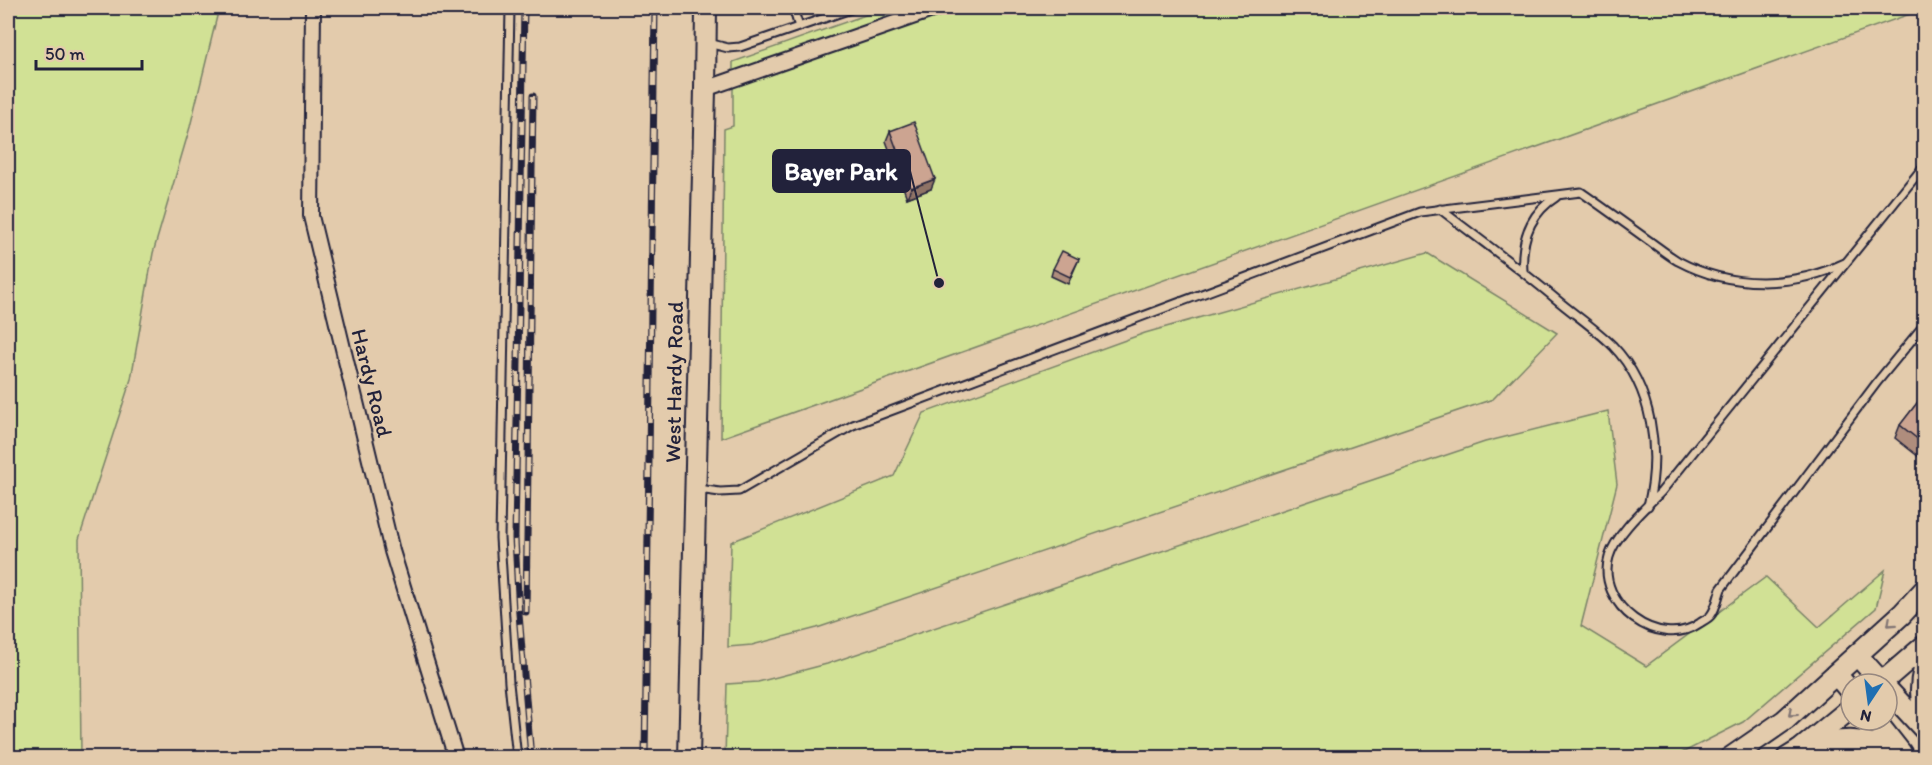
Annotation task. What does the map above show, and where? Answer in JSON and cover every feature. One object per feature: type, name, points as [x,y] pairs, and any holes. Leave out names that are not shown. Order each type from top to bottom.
[{"type":"main road","name":"West Hardy Road","points":[[688,758],[706,8]]},
{"type":"main road","points":[[1730,758],[1785,720],[1902,614],[1924,590]]},
{"type":"main road","points":[[1897,672],[1924,646]]},
{"type":"main road","points":[[1857,655],[1872,672]]},
{"type":"main road","points":[[1924,669],[1921,680],[1924,712]]},
{"type":"main road","points":[[1836,674],[1839,678]]},
{"type":"main road","points":[[1899,702],[1924,729]]},
{"type":"main road","points":[[1794,754],[1839,718]]},
{"type":"main road","points":[[1884,732],[1904,758]]},
{"type":"main road","points":[[1794,754],[1831,741],[1850,739],[1888,748],[1904,758]]},
{"type":"street","name":"Hardy Road","points":[[313,8],[311,216],[392,551],[456,758]]},
{"type":"street","points":[[705,89],[938,8]]},
{"type":"lane","points":[[510,8],[500,538],[509,683],[517,758]]},
{"type":"lane","points":[[792,8],[799,27]]},
{"type":"lane","points":[[705,42],[728,48],[740,47],[854,8]]},
{"type":"lane","points":[[1924,166],[1661,492],[1627,528],[1609,555],[1606,574],[1612,595],[1626,612],[1647,627],[1668,633],[1690,631],[1711,616],[1721,589],[1878,381],[1924,325]]},
{"type":"lane","points":[[695,488],[720,492],[739,490],[853,426],[1420,212],[1581,192],[1678,261],[1714,276],[1751,283],[1790,281],[1828,272],[1845,263]]},
{"type":"lane","points":[[1523,272],[1522,250],[1527,230],[1540,210],[1558,195]]},
{"type":"lane","points":[[1440,209],[1523,272],[1613,347],[1634,377],[1648,411],[1654,448],[1652,487],[1647,506]]},
{"type":"green space","points":[[8,8],[219,8],[190,127],[153,253],[131,379],[79,539],[81,757],[8,757]]},
{"type":"green space","points":[[885,8],[1924,9],[721,438],[724,129],[733,126],[733,62]]},
{"type":"green space","points":[[1427,253],[1557,333],[1493,399],[817,628],[752,645],[728,647],[731,542],[894,476],[924,413],[1145,333]]},
{"type":"green space","points":[[1608,411],[1617,484],[1581,626],[1646,666],[1766,577],[1819,627],[1885,570],[1876,608],[1743,722],[1674,757],[725,758],[727,684],[758,682],[827,664],[1485,442]]},
{"type":"building","points":[[914,122],[935,179],[911,188],[890,131]]},
{"type":"building","points":[[1062,251],[1079,259],[1070,277],[1053,269]]},
{"type":"building","points":[[1924,394],[1924,444],[1900,425]]},
{"type":"railway","points":[[524,8],[515,538],[531,758]]},
{"type":"railway","points":[[645,758],[655,8]]},
{"type":"railway","points":[[526,612],[533,96]]},
{"type":"place","name":"Bayer Park","points":[[939,283]]}]
